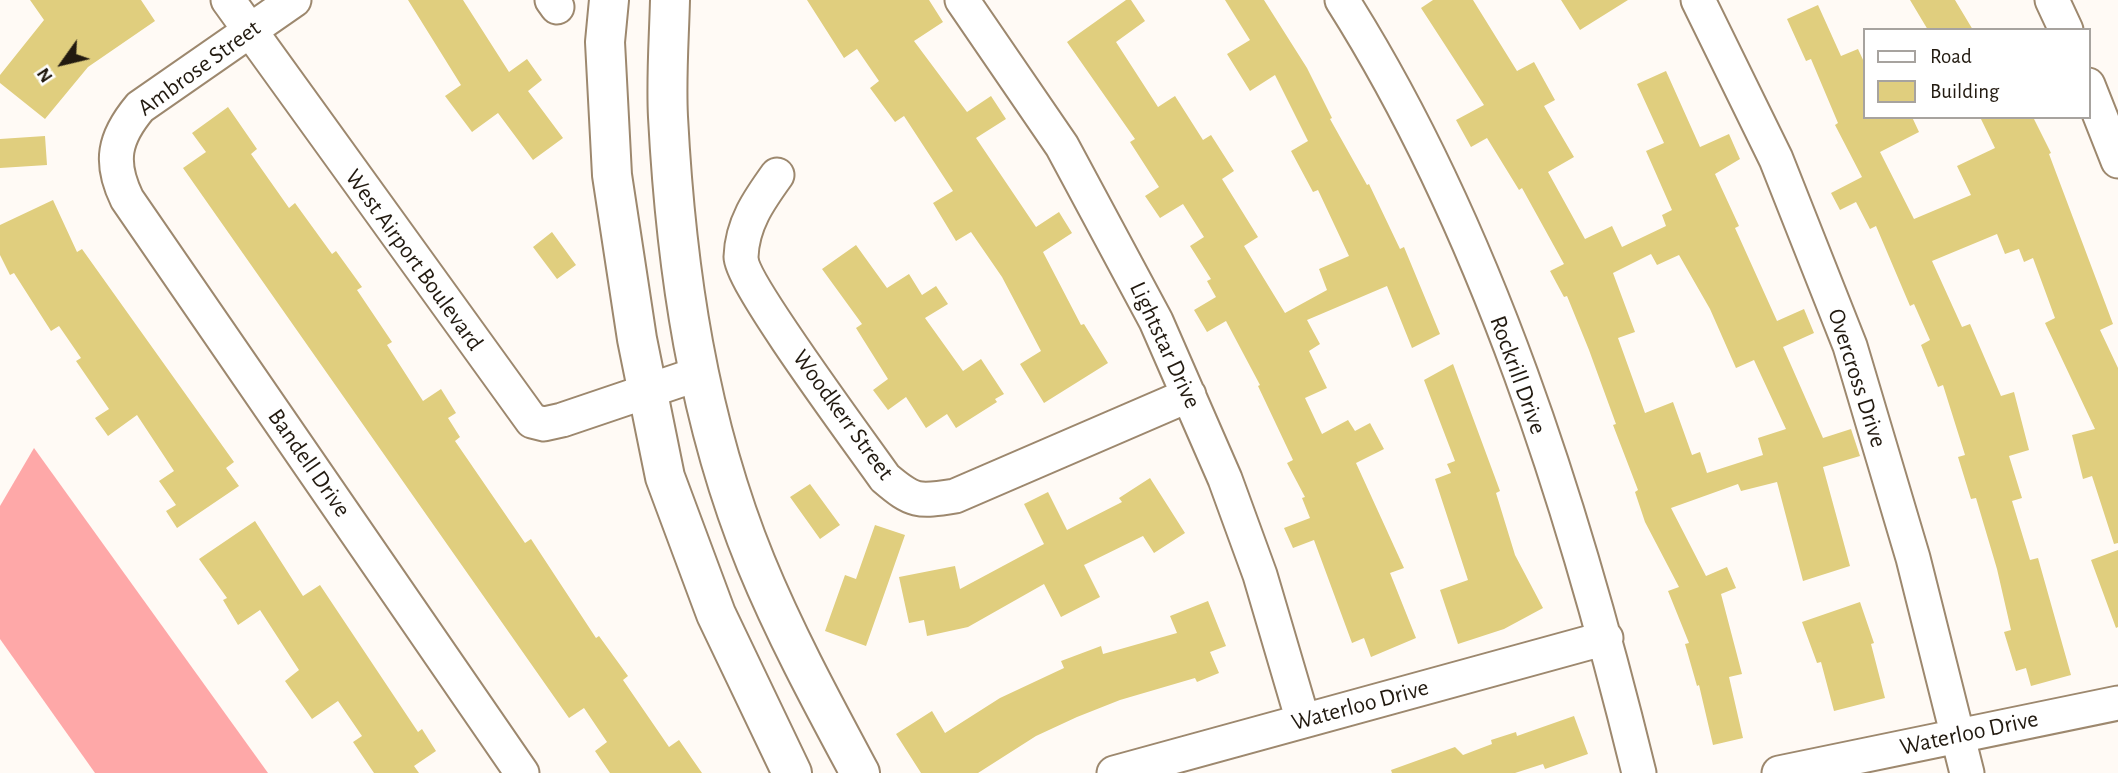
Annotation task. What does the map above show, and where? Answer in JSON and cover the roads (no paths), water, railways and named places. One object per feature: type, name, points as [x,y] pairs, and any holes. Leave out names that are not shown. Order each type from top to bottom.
[{"type":"main road","points":[[609,0],[604,42],[612,175],[647,390],[665,477],[711,601],[771,734],[792,773]]},
{"type":"main road","points":[[661,0],[670,0],[668,114],[679,262],[698,374],[712,433],[756,562],[810,682],[860,773]]},
{"type":"street","name":"West Airport Boulevard","points":[[228,0],[532,421],[544,424],[562,419],[698,374]]},
{"type":"street","name":"Ambrose Street","points":[[117,147],[127,123],[140,107],[293,0]]},
{"type":"street","name":"Lightstar Drive","points":[[962,0],[1062,146],[1156,321],[1225,479],[1260,575],[1303,721]]},
{"type":"street","name":"Rockrill Drive","points":[[1342,0],[1403,105],[1465,238],[1505,333],[1606,638],[1639,773]]},
{"type":"street","name":"Overcross Drive","points":[[1698,0],[1776,159],[1850,346],[1913,558],[1960,734],[1967,773]]},
{"type":"street","points":[[2052,0],[2065,28]]},
{"type":"street","points":[[2090,90],[2118,161]]},
{"type":"street","name":"Bandell Drive","points":[[117,147],[116,177],[127,199],[522,773]]},
{"type":"street","name":"Woodkerr Street","points":[[777,175],[750,212],[741,256],[742,266],[760,299],[885,478],[908,497],[928,500],[955,496],[1189,395]]},
{"type":"street","name":"Waterloo Drive","points":[[1114,773],[1606,638]]},
{"type":"street","name":"Waterloo Drive","points":[[1779,773],[2118,703]]}]
